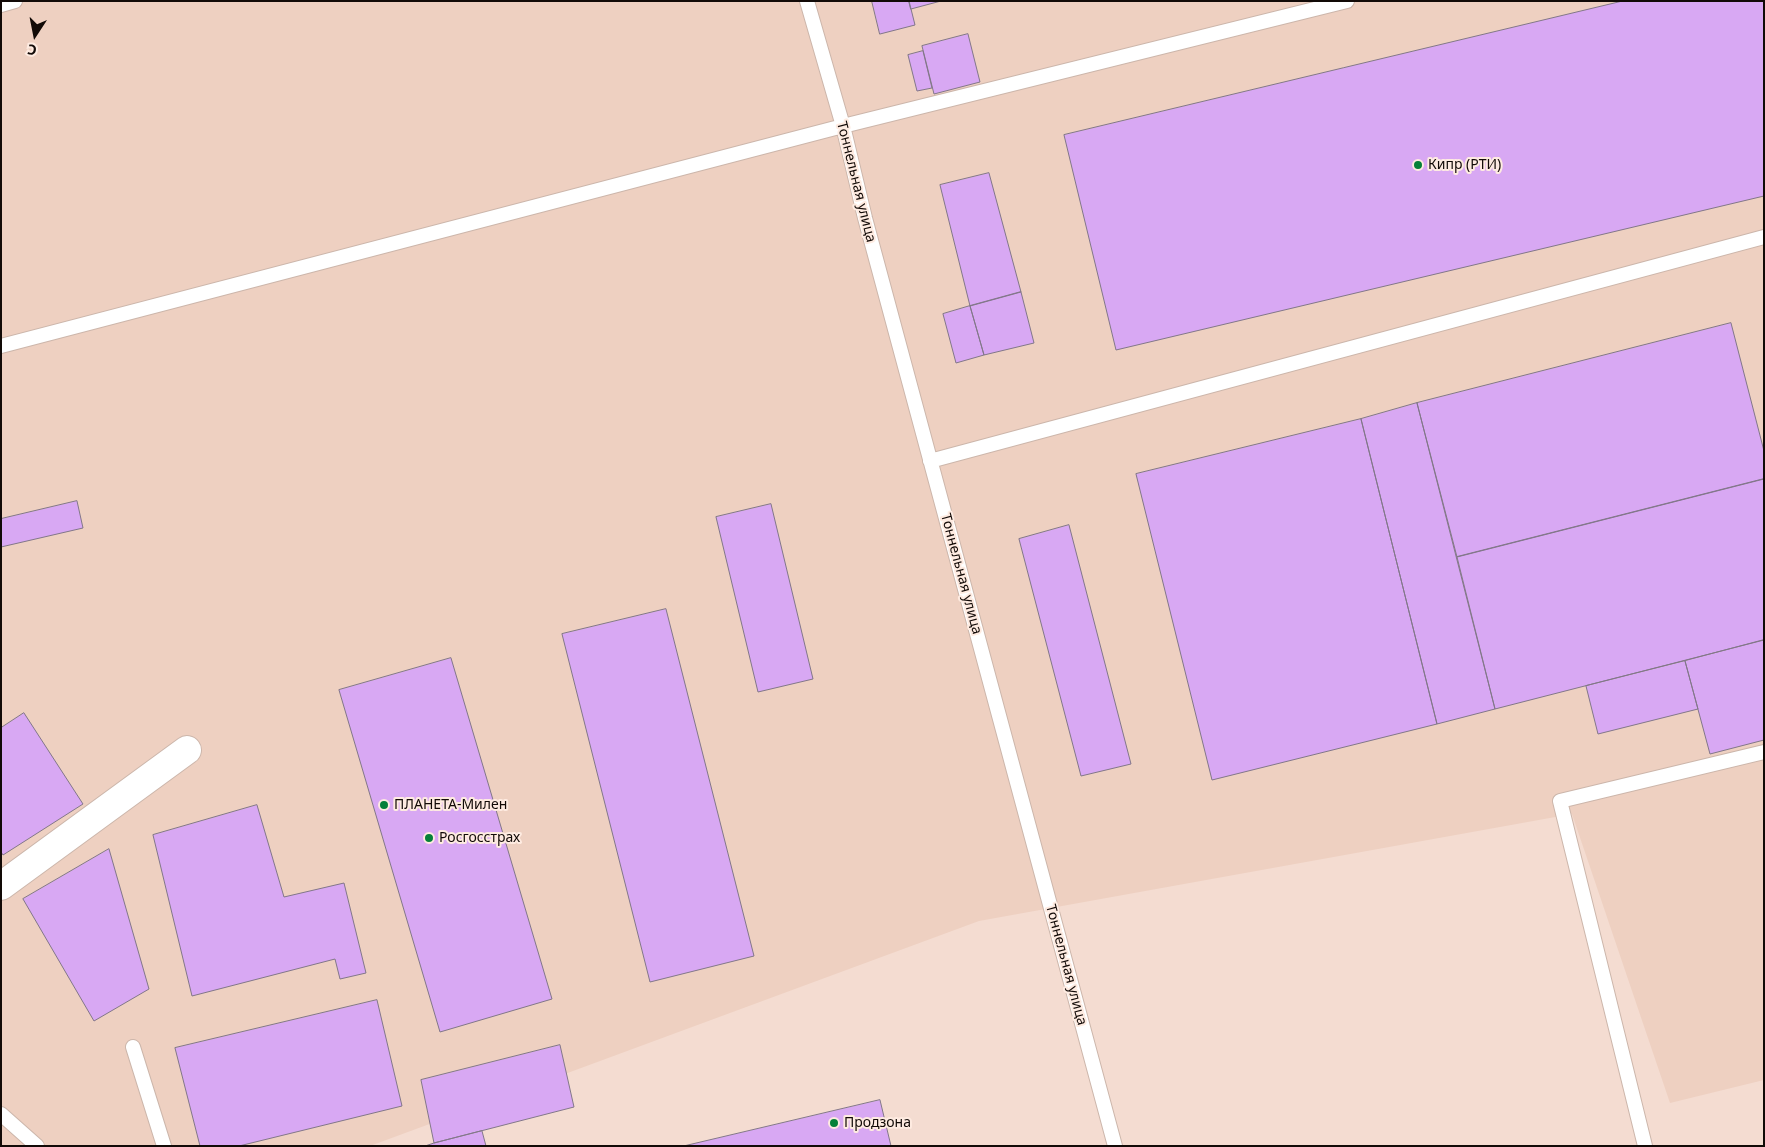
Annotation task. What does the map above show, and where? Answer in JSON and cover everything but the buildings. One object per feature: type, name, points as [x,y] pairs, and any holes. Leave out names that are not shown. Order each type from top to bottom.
[{"type":"street","points":[[1,886],[187,750]]},
{"type":"lane","points":[[1,5],[15,1]]},
{"type":"lane","name":"Тоннельная улица","points":[[807,1],[843,126],[865,218],[1115,1146]]},
{"type":"lane","points":[[1,346],[843,126],[1347,1]]},
{"type":"lane","points":[[930,461],[1764,237]]},
{"type":"lane","points":[[1644,1146],[1560,801],[1764,752]]},
{"type":"lane","points":[[132,1047],[164,1146]]},
{"type":"lane","points":[[1,1114],[37,1146]]},
{"type":"shaded area","points":[[1,1],[1764,1],[1764,1080],[1670,1103],[1572,814],[979,921],[370,1146],[1,1146]]},
{"type":"place","name":"Кипр (РТИ)","points":[[1418,165]]},
{"type":"place","name":"ПЛАНЕТА-Милен","points":[[384,805]]},
{"type":"place","name":"Росгосстрах","points":[[429,838]]},
{"type":"place","name":"Продзона","points":[[834,1123]]}]
